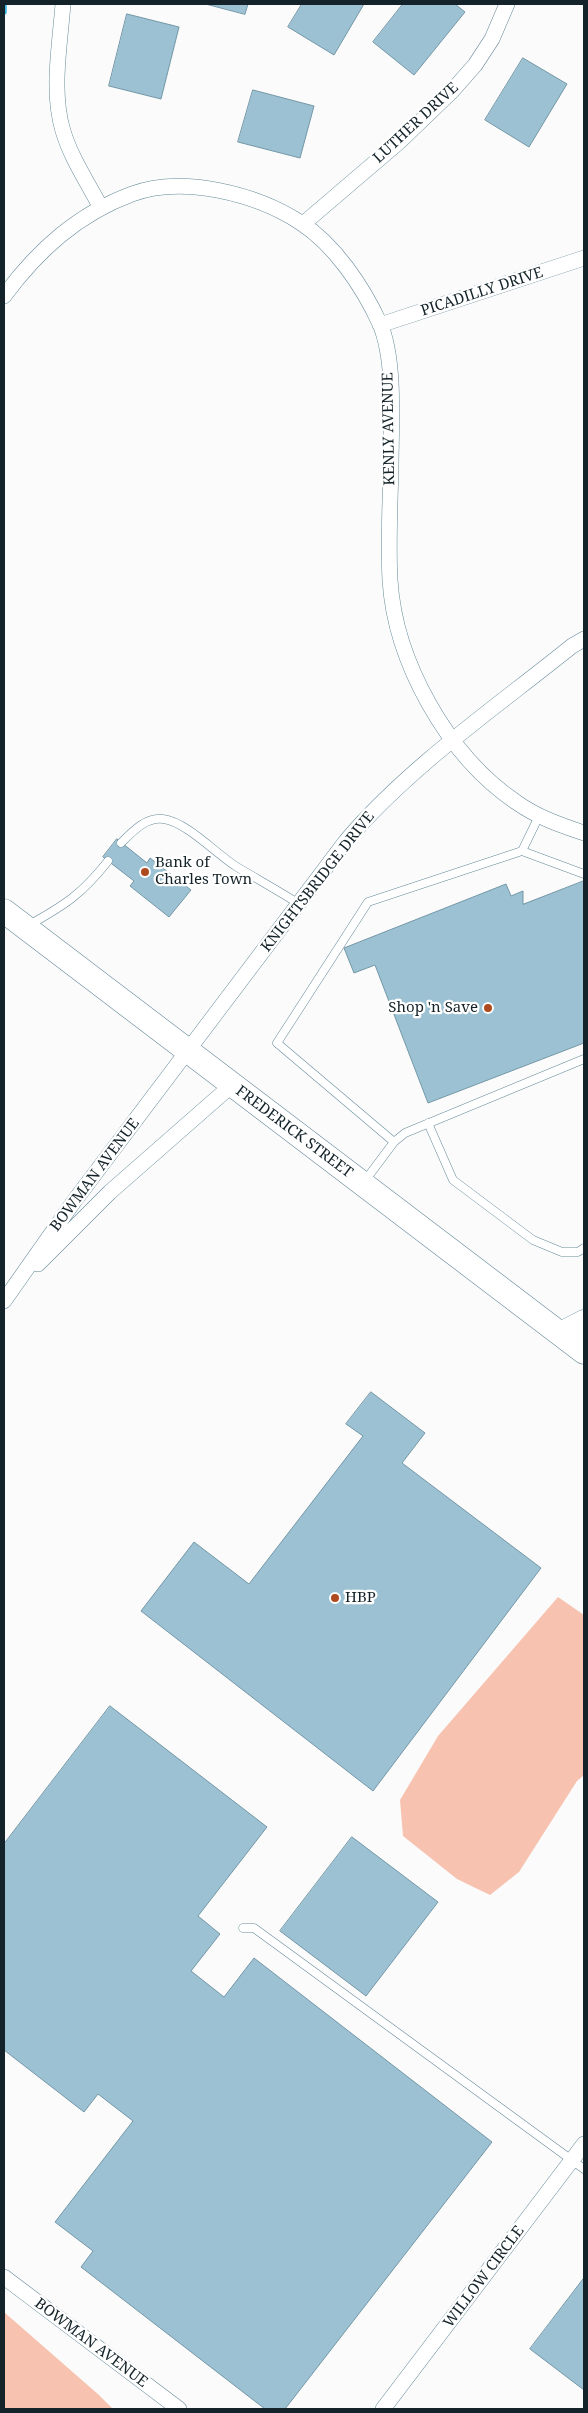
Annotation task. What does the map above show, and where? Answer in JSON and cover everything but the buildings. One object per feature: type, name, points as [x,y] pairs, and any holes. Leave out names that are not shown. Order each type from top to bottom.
[{"type":"main road","name":"FREDERICK STREET","points":[[4,911],[584,1352]]},
{"type":"main road","points":[[561,1334],[584,1322]]},
{"type":"street","points":[[63,4],[58,94],[62,130],[71,154],[101,208]]},
{"type":"street","name":"LUTHER DRIVE","points":[[302,224],[398,142],[452,91],[492,39],[507,4]]},
{"type":"street","name":"KENLY AVENUE","points":[[4,296],[37,255],[68,228],[101,208],[135,193],[174,187],[207,189],[237,194],[272,208],[302,224],[334,253],[355,280],[380,325],[388,362],[392,400],[390,520],[392,590],[397,622],[410,662],[424,695],[452,742],[489,780],[515,802],[539,816],[584,833]]},
{"type":"street","name":"PICADILLY DRIVE","points":[[380,325],[584,258]]},
{"type":"street","name":"KNIGHTSBRIDGE DRIVE","points":[[188,1050],[346,841],[372,811],[391,792],[452,742],[572,646],[584,639]]},
{"type":"street","name":"BOWMAN AVENUE","points":[[6,1297],[74,1200],[188,1050]]},
{"type":"street","points":[[6,1297],[110,1192],[232,1085]]},
{"type":"street","name":"WILLOW CIRCLE","points":[[383,2409],[578,2164],[584,2144]]},
{"type":"street","name":"BOWMAN AVENUE","points":[[4,2277],[179,2409]]},
{"type":"lane","points":[[522,850],[539,816]]},
{"type":"lane","points":[[121,842],[136,828],[150,820],[164,819],[180,825],[236,866],[299,904]]},
{"type":"lane","points":[[394,1142],[277,1043],[368,902],[522,850],[584,874]]},
{"type":"lane","points":[[25,927],[65,905],[87,887],[108,861]]},
{"type":"lane","points":[[362,1184],[394,1142],[405,1133],[584,1059]]},
{"type":"lane","points":[[428,1123],[453,1180],[533,1240],[562,1252],[578,1252],[584,1248]]},
{"type":"lane","points":[[243,1928],[254,1928],[578,2164]]},
{"type":"shaded area","points":[[558,1597],[584,1615],[584,1775],[577,1781],[519,1872],[490,1895],[457,1879],[403,1836],[400,1800],[438,1736]]},
{"type":"shaded area","points":[[4,2312],[99,2395],[113,2409],[4,2409]]},
{"type":"waterway","points":[[4,4],[4,12]]},
{"type":"place","name":"Bank of Charles Town","points":[[145,872]]},
{"type":"place","name":"Shop 'n Save","points":[[488,1008]]},
{"type":"place","name":"HBP","points":[[335,1598]]}]
